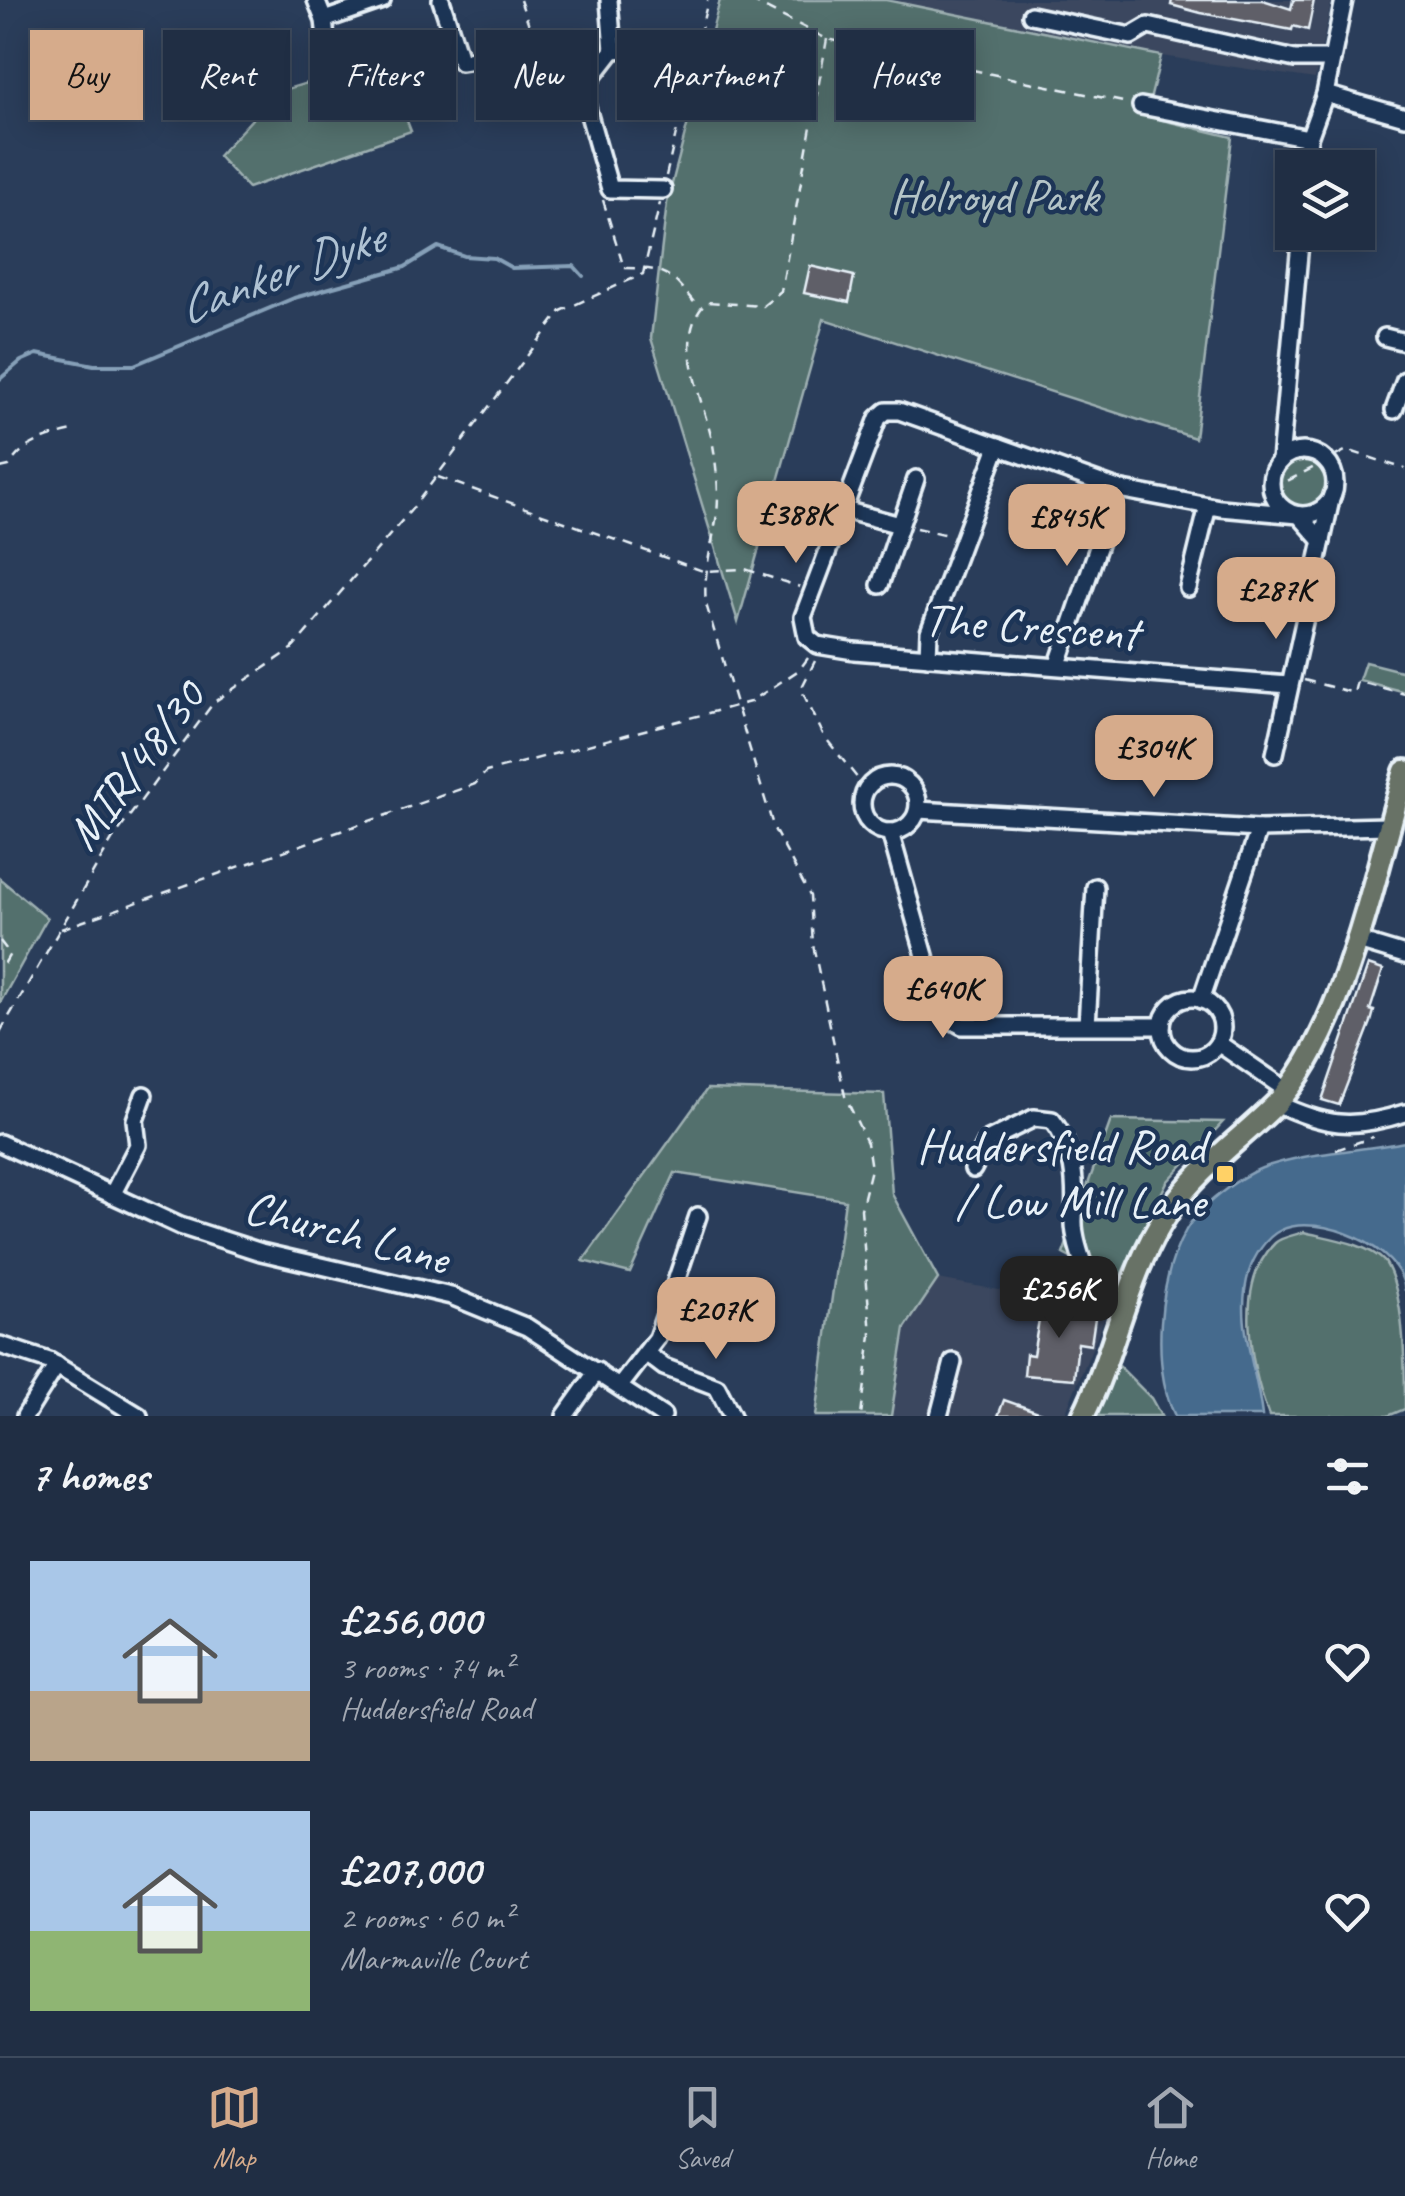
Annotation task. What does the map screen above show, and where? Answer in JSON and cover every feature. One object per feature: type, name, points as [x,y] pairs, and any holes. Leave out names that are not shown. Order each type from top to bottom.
[{"type":"highway","points":[[1082,1416],[1168,1213],[1211,1161],[1281,1096],[1313,1051],[1355,940],[1405,771]]},
{"type":"street","points":[[316,0],[325,30]]},
{"type":"street","points":[[324,20],[382,0]]},
{"type":"street","points":[[441,0],[461,62],[476,60]]},
{"type":"street","points":[[609,0],[613,50],[582,90],[610,189],[663,190]]},
{"type":"street","points":[[1308,150],[1326,94],[1344,0]]},
{"type":"street","points":[[1031,15],[1131,36],[1148,26],[1295,59],[1332,59]]},
{"type":"street","points":[[613,50],[617,50]]},
{"type":"street","points":[[1326,94],[1405,117]]},
{"type":"street","points":[[1141,106],[1309,138]]},
{"type":"street","points":[[817,645],[806,637],[803,618],[810,591],[878,418],[886,411],[899,410],[1118,489],[1243,512],[1270,499],[1280,461],[1298,250]]},
{"type":"street","points":[[1385,338],[1405,342]]},
{"type":"street","points":[[1394,410],[1405,380]]},
{"type":"street","points":[[1275,754],[1332,496],[1333,474],[1326,461],[1310,452],[1284,420]]},
{"type":"street","points":[[928,657],[930,632],[998,446]]},
{"type":"street","points":[[1280,461],[1310,452]]},
{"type":"street","points":[[880,585],[916,479]]},
{"type":"street","points":[[1058,664],[1118,489]]},
{"type":"street","points":[[1299,515],[1318,512],[1332,496]]},
{"type":"street","points":[[1270,499],[1299,515],[1322,541]]},
{"type":"street","points":[[1188,588],[1208,506]]},
{"type":"street","points":[[844,510],[900,524]]},
{"type":"street","name":"The Crescent","points":[[817,645],[928,657],[1290,681]]},
{"type":"street","points":[[896,776],[916,792],[918,810],[908,826],[890,832],[874,827],[864,814],[866,790],[879,778],[896,776]]},
{"type":"street","points":[[918,810],[1259,829],[1389,826]]},
{"type":"street","points":[[1201,1000],[1259,829]]},
{"type":"street","points":[[890,832],[938,1004],[946,1017],[962,1026],[1162,1026]]},
{"type":"street","points":[[1086,1026],[1095,887]]},
{"type":"street","points":[[1355,940],[1405,955]]},
{"type":"street","points":[[1201,1000],[1220,1018],[1218,1043],[1203,1056],[1183,1057],[1167,1045],[1162,1026],[1175,1004],[1201,1000]]},
{"type":"street","points":[[1218,1043],[1320,1124],[1359,1123],[1405,1113]]},
{"type":"street","points":[[112,1195],[138,1145],[135,1120],[144,1094]]},
{"type":"street","points":[[974,1169],[987,1141],[1034,1118],[1052,1120],[1066,1141],[1077,1186],[1074,1221],[1088,1281],[1094,1289],[1128,1304]]},
{"type":"street","name":"Church Lane","points":[[0,1143],[180,1226],[261,1252],[451,1296],[527,1328],[663,1416]]},
{"type":"street","points":[[620,1386],[657,1338],[698,1216]]},
{"type":"street","points":[[0,1345],[57,1365],[139,1416]]},
{"type":"street","points":[[646,1354],[664,1367],[718,1387],[732,1416]]},
{"type":"street","points":[[940,1416],[954,1362]]},
{"type":"street","points":[[25,1416],[57,1365]]},
{"type":"street","points":[[565,1416],[596,1370]]},
{"type":"path","points":[[663,190],[708,0]]},
{"type":"path","points":[[750,0],[827,39],[1141,106]]},
{"type":"path","points":[[827,39],[780,291],[763,306],[707,302],[693,329],[690,351],[714,448],[718,496],[703,571],[706,604],[774,829],[810,896],[813,945],[845,1096],[867,1143],[871,1170],[861,1209],[870,1334],[861,1416]]},
{"type":"path","name":"MIR/48/30","points":[[0,1032],[112,840],[214,702],[292,649],[436,476],[561,311],[643,274],[663,190]]},
{"type":"path","points":[[0,468],[9,466],[20,450],[48,436],[73,432]]},
{"type":"path","points":[[1270,499],[1346,450],[1405,469]]},
{"type":"path","points":[[436,476],[703,571],[745,568],[810,591]]},
{"type":"path","points":[[900,524],[962,539]]},
{"type":"path","points":[[61,929],[475,784],[486,772],[750,702],[799,670],[817,645]]},
{"type":"path","points":[[817,645],[815,664],[801,689],[824,736],[866,790]]},
{"type":"path","points":[[1290,681],[1354,694],[1357,681],[1405,694]]},
{"type":"path","points":[[0,941],[10,954],[0,971]]},
{"type":"path","points":[[1336,1150],[1388,1132]]},
{"type":"shaded area","points":[[886,0],[1332,0],[1315,79],[1161,56]]},
{"type":"shaded area","points":[[1405,1142],[1405,1291],[1390,1260],[1356,1237],[1316,1226],[1281,1230],[1257,1254],[1245,1290],[1245,1326],[1262,1416],[1175,1416],[1163,1372],[1161,1322],[1169,1273],[1192,1221],[1220,1194],[1262,1168],[1314,1155]]},
{"type":"shaded area","points":[[938,1279],[1108,1310],[1064,1416],[891,1416],[905,1328]]},
{"type":"green space","name":"Holroyd Park","points":[[720,0],[886,0],[1161,56],[1146,116],[1232,137],[1195,438],[824,319],[738,622],[651,338],[667,203],[689,120],[816,120],[816,30],[712,30]]},
{"type":"green space","points":[[310,82],[310,120],[407,120],[411,131],[248,188],[218,156],[251,120],[290,120],[290,88]]},
{"type":"green space","points":[[1303,452],[1325,461],[1334,483],[1325,505],[1303,514],[1281,505],[1272,483],[1281,461]]},
{"type":"green space","points":[[1365,662],[1405,672],[1405,692],[1359,680]]},
{"type":"green space","points":[[0,879],[47,918],[0,1003]]},
{"type":"green space","points":[[707,1089],[884,1094],[892,1194],[938,1279],[905,1328],[891,1416],[816,1416],[845,1200],[675,1173],[630,1273],[583,1261]]},
{"type":"green space","points":[[1111,1120],[1223,1122],[1167,1182],[1117,1283],[1063,1254]]},
{"type":"green space","points":[[1304,1232],[1358,1246],[1385,1262],[1400,1312],[1405,1409],[1388,1416],[1269,1416],[1252,1351],[1250,1303],[1254,1281],[1262,1260],[1275,1243]]},
{"type":"green space","points":[[1117,1364],[1151,1398],[1161,1416],[1097,1416]]},
{"type":"building","points":[[1172,0],[1263,0],[1291,9],[1293,0],[1314,0],[1308,30],[1293,26],[1292,30],[1201,13],[1171,5]]},
{"type":"building","points":[[810,266],[854,276],[849,302],[804,293]]},
{"type":"building","points":[[1368,965],[1383,970],[1370,1010],[1374,1011],[1371,1022],[1339,1105],[1322,1100]]},
{"type":"building","points":[[1042,1302],[1096,1311],[1091,1345],[1078,1343],[1074,1379],[1024,1375],[1026,1354],[1033,1355]]},
{"type":"building","points":[[1004,1400],[1044,1414],[1044,1416],[998,1416]]},
{"type":"waterway","name":"Canker Dyke","points":[[0,379],[21,361],[37,354],[94,365],[134,365],[294,298],[405,267],[438,247],[464,256],[494,258],[512,268],[574,266],[583,276]]},
{"type":"place","name":"Huddersfield Road / Low Mill Lane","points":[[1225,1174]]}]
